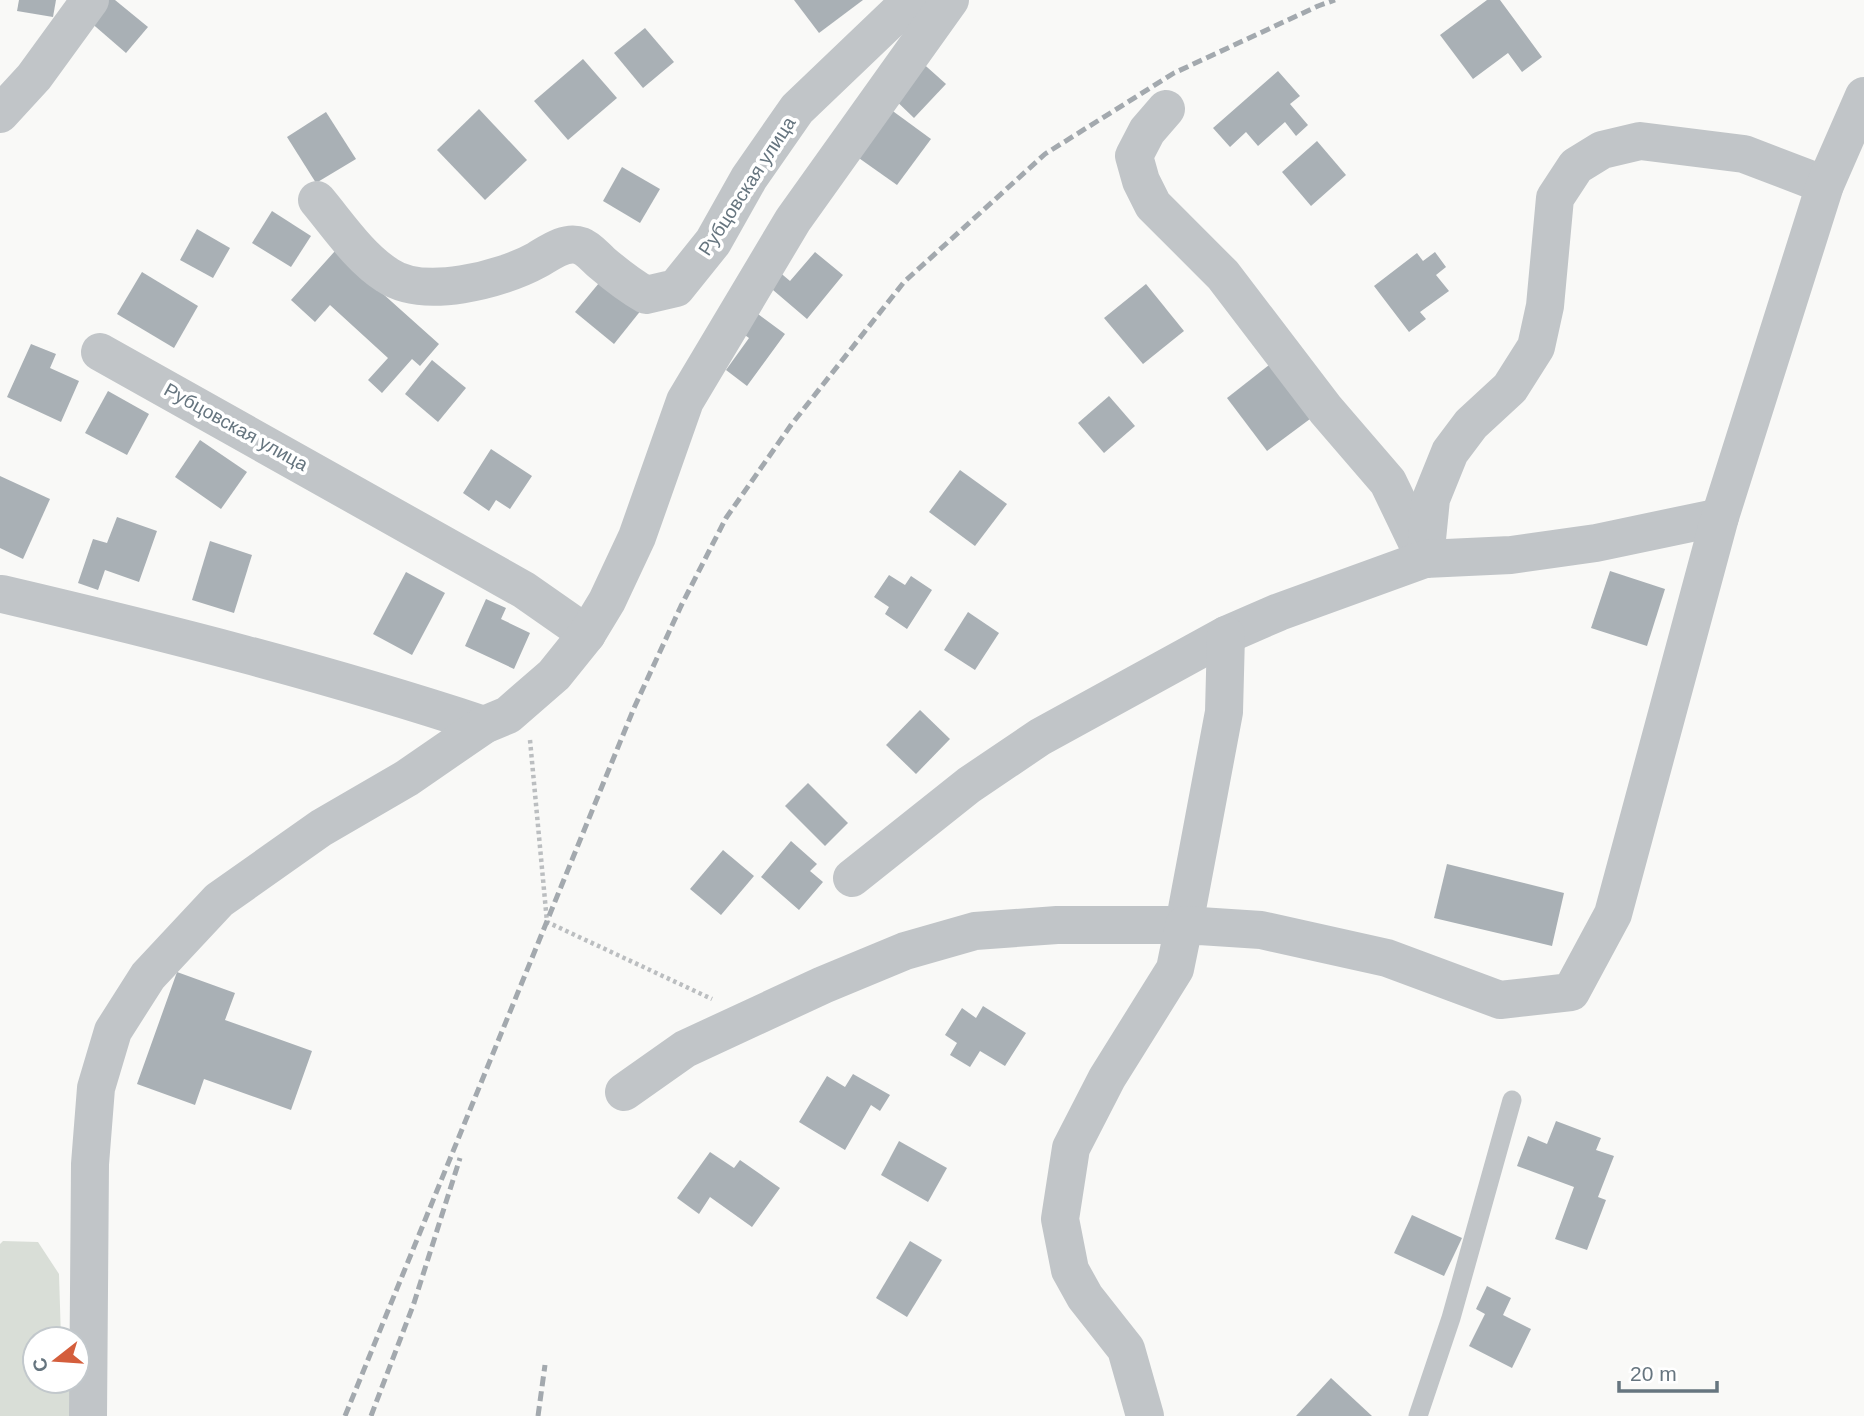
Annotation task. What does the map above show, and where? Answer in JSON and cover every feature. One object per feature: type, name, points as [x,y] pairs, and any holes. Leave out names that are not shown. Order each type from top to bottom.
[{"type":"street","points":[[0,114],[34,77],[90,0]]},
{"type":"street","name":"Рубцовская улица","points":[[317,200],[367,258],[387,275],[405,284],[440,285],[481,281],[517,269],[567,244],[581,246],[629,285],[646,295],[676,288],[713,242],[749,178],[797,109],[911,0]]},
{"type":"street","points":[[89,1416],[90,1164],[96,1088],[113,1031],[148,976],[219,900],[321,828],[407,778],[496,720],[554,675],[587,634],[637,537],[685,401],[793,220],[950,0]]},
{"type":"street","points":[[624,1092],[685,1049],[823,985],[905,951],[975,931],[1057,925],[1184,925],[1261,930],[1387,958],[1500,1000],[1571,992],[1613,914],[1720,517],[1825,185],[1864,96]]},
{"type":"street","points":[[1166,109],[1147,131],[1134,156],[1141,181],[1153,205],[1223,275],[1326,410],[1388,482],[1425,559]]},
{"type":"street","points":[[1425,559],[1431,499],[1450,452],[1471,424],[1510,388],[1536,347],[1545,306],[1555,198],[1576,166],[1602,150],[1652,142],[1745,154],[1825,185]]},
{"type":"street","name":"Рубцовская улица","points":[[100,352],[524,590],[587,634]]},
{"type":"street","points":[[852,878],[969,785],[1040,737],[1226,635],[1291,607],[1425,559],[1511,555],[1720,517]]},
{"type":"street","points":[[2,594],[496,720]]},
{"type":"street","points":[[1145,1416],[1126,1349],[1085,1297],[1070,1270],[1060,1219],[1072,1148],[1107,1078],[1175,969],[1224,712],[1226,635]]},
{"type":"lane","points":[[1418,1416],[1451,1318],[1512,1100]]},
{"type":"path","points":[[496,720],[532,741],[547,922],[754,1018]]},
{"type":"shaded area","points":[[3,1241],[38,1242],[59,1274],[61,1325],[21,1325],[21,1395],[74,1395],[91,1416],[0,1416],[0,1244]]},
{"type":"building","points":[[19,0],[56,0],[53,17],[17,11]]},
{"type":"building","points":[[106,0],[115,0],[148,27],[126,53],[89,21]]},
{"type":"building","points":[[794,0],[863,0],[819,33]]},
{"type":"building","points":[[1487,0],[1500,0],[1542,57],[1522,72],[1508,53],[1473,79],[1440,35]]},
{"type":"building","points":[[645,28],[674,62],[643,88],[614,53]]},
{"type":"building","points":[[583,59],[617,98],[568,140],[534,101]]},
{"type":"building","points":[[918,59],[946,84],[914,118],[887,92]]},
{"type":"building","points":[[1278,71],[1300,96],[1290,104],[1308,125],[1296,136],[1285,122],[1258,146],[1246,132],[1230,147],[1213,128]]},
{"type":"building","points":[[479,109],[527,160],[485,200],[437,150]]},
{"type":"building","points":[[890,109],[931,139],[897,185],[856,156]]},
{"type":"building","points":[[326,112],[356,159],[316,183],[287,137]]},
{"type":"building","points":[[1317,141],[1346,175],[1311,206],[1282,172]]},
{"type":"building","points":[[622,167],[660,189],[640,223],[603,201]]},
{"type":"building","points":[[272,211],[311,236],[291,267],[252,243]]},
{"type":"building","points":[[197,229],[230,248],[213,278],[180,260]]},
{"type":"building","points":[[335,251],[439,344],[420,366],[412,359],[382,393],[368,380],[388,358],[330,305],[315,322],[291,300]]},
{"type":"building","points":[[815,252],[843,275],[807,319],[766,284],[777,270],[790,281]]},
{"type":"building","points":[[1435,252],[1446,267],[1436,275],[1449,291],[1420,312],[1426,319],[1409,332],[1374,286],[1417,253],[1423,261]]},
{"type":"building","points":[[142,272],[198,306],[174,348],[117,314]]},
{"type":"building","points":[[604,277],[642,309],[614,344],[575,312]]},
{"type":"building","points":[[1146,284],[1184,331],[1143,364],[1104,318]]},
{"type":"building","points":[[754,311],[785,334],[747,386],[726,370],[749,338],[739,331]]},
{"type":"building","points":[[31,344],[56,354],[50,368],[79,381],[61,422],[7,397]]},
{"type":"building","points":[[432,360],[466,388],[438,422],[405,394]]},
{"type":"building","points":[[1269,365],[1310,419],[1267,451],[1227,398]]},
{"type":"building","points":[[108,391],[149,414],[127,455],[85,433]]},
{"type":"building","points":[[1109,396],[1135,426],[1104,453],[1078,423]]},
{"type":"building","points":[[200,440],[247,472],[221,509],[175,477]]},
{"type":"building","points":[[491,449],[532,476],[510,509],[496,500],[489,511],[463,493]]},
{"type":"building","points":[[960,470],[1007,504],[975,546],[929,512]]},
{"type":"building","points":[[0,476],[50,499],[23,559],[0,548]]},
{"type":"building","points":[[117,517],[157,531],[139,582],[105,570],[98,590],[78,583],[93,539],[107,543]]},
{"type":"building","points":[[210,541],[252,555],[234,613],[192,600]]},
{"type":"building","points":[[1610,571],[1665,589],[1647,646],[1591,628]]},
{"type":"building","points":[[406,572],[445,593],[412,655],[373,634]]},
{"type":"building","points":[[889,575],[905,585],[911,576],[932,590],[907,629],[885,614],[889,607],[874,597]]},
{"type":"building","points":[[486,599],[506,608],[501,619],[530,633],[514,669],[465,646]]},
{"type":"building","points":[[968,612],[999,633],[975,670],[944,650]]},
{"type":"building","points":[[920,710],[950,739],[916,774],[886,745]]},
{"type":"building","points":[[808,783],[848,823],[825,846],[785,806]]},
{"type":"building","points":[[791,841],[817,864],[810,871],[823,882],[799,910],[761,877]]},
{"type":"building","points":[[723,850],[754,876],[721,915],[690,889]]},
{"type":"building","points":[[1447,864],[1564,893],[1552,946],[1434,918]]},
{"type":"building","points":[[177,972],[235,993],[225,1020],[312,1051],[291,1110],[204,1079],[195,1105],[137,1084]]},
{"type":"building","points":[[983,1006],[1026,1033],[1005,1066],[980,1051],[970,1067],[950,1055],[957,1043],[945,1035],[962,1008],[976,1018]]},
{"type":"building","points":[[853,1074],[890,1095],[880,1111],[871,1105],[845,1150],[799,1122],[827,1076],[845,1087]]},
{"type":"building","points":[[1556,1121],[1601,1138],[1596,1150],[1614,1156],[1598,1197],[1606,1200],[1587,1250],[1555,1239],[1574,1187],[1517,1166],[1528,1136],[1547,1144]]},
{"type":"building","points":[[899,1141],[947,1168],[928,1202],[881,1175]]},
{"type":"building","points":[[710,1152],[734,1168],[740,1160],[780,1188],[752,1227],[710,1197],[699,1214],[677,1198]]},
{"type":"building","points":[[1412,1215],[1462,1238],[1444,1276],[1394,1253]]},
{"type":"building","points":[[910,1241],[942,1260],[907,1317],[876,1298]]},
{"type":"building","points":[[1487,1286],[1511,1298],[1503,1315],[1531,1329],[1512,1368],[1469,1346],[1485,1314],[1476,1309]]},
{"type":"building","points":[[1331,1378],[1372,1416],[1296,1416]]},
{"type":"railway","points":[[345,1416],[634,708],[681,606],[726,518],[791,425],[904,282],[1045,154],[1174,73],[1335,0]]},
{"type":"railway","points":[[371,1416],[414,1303],[460,1158]]},
{"type":"railway","points":[[538,1416],[545,1365]]}]
